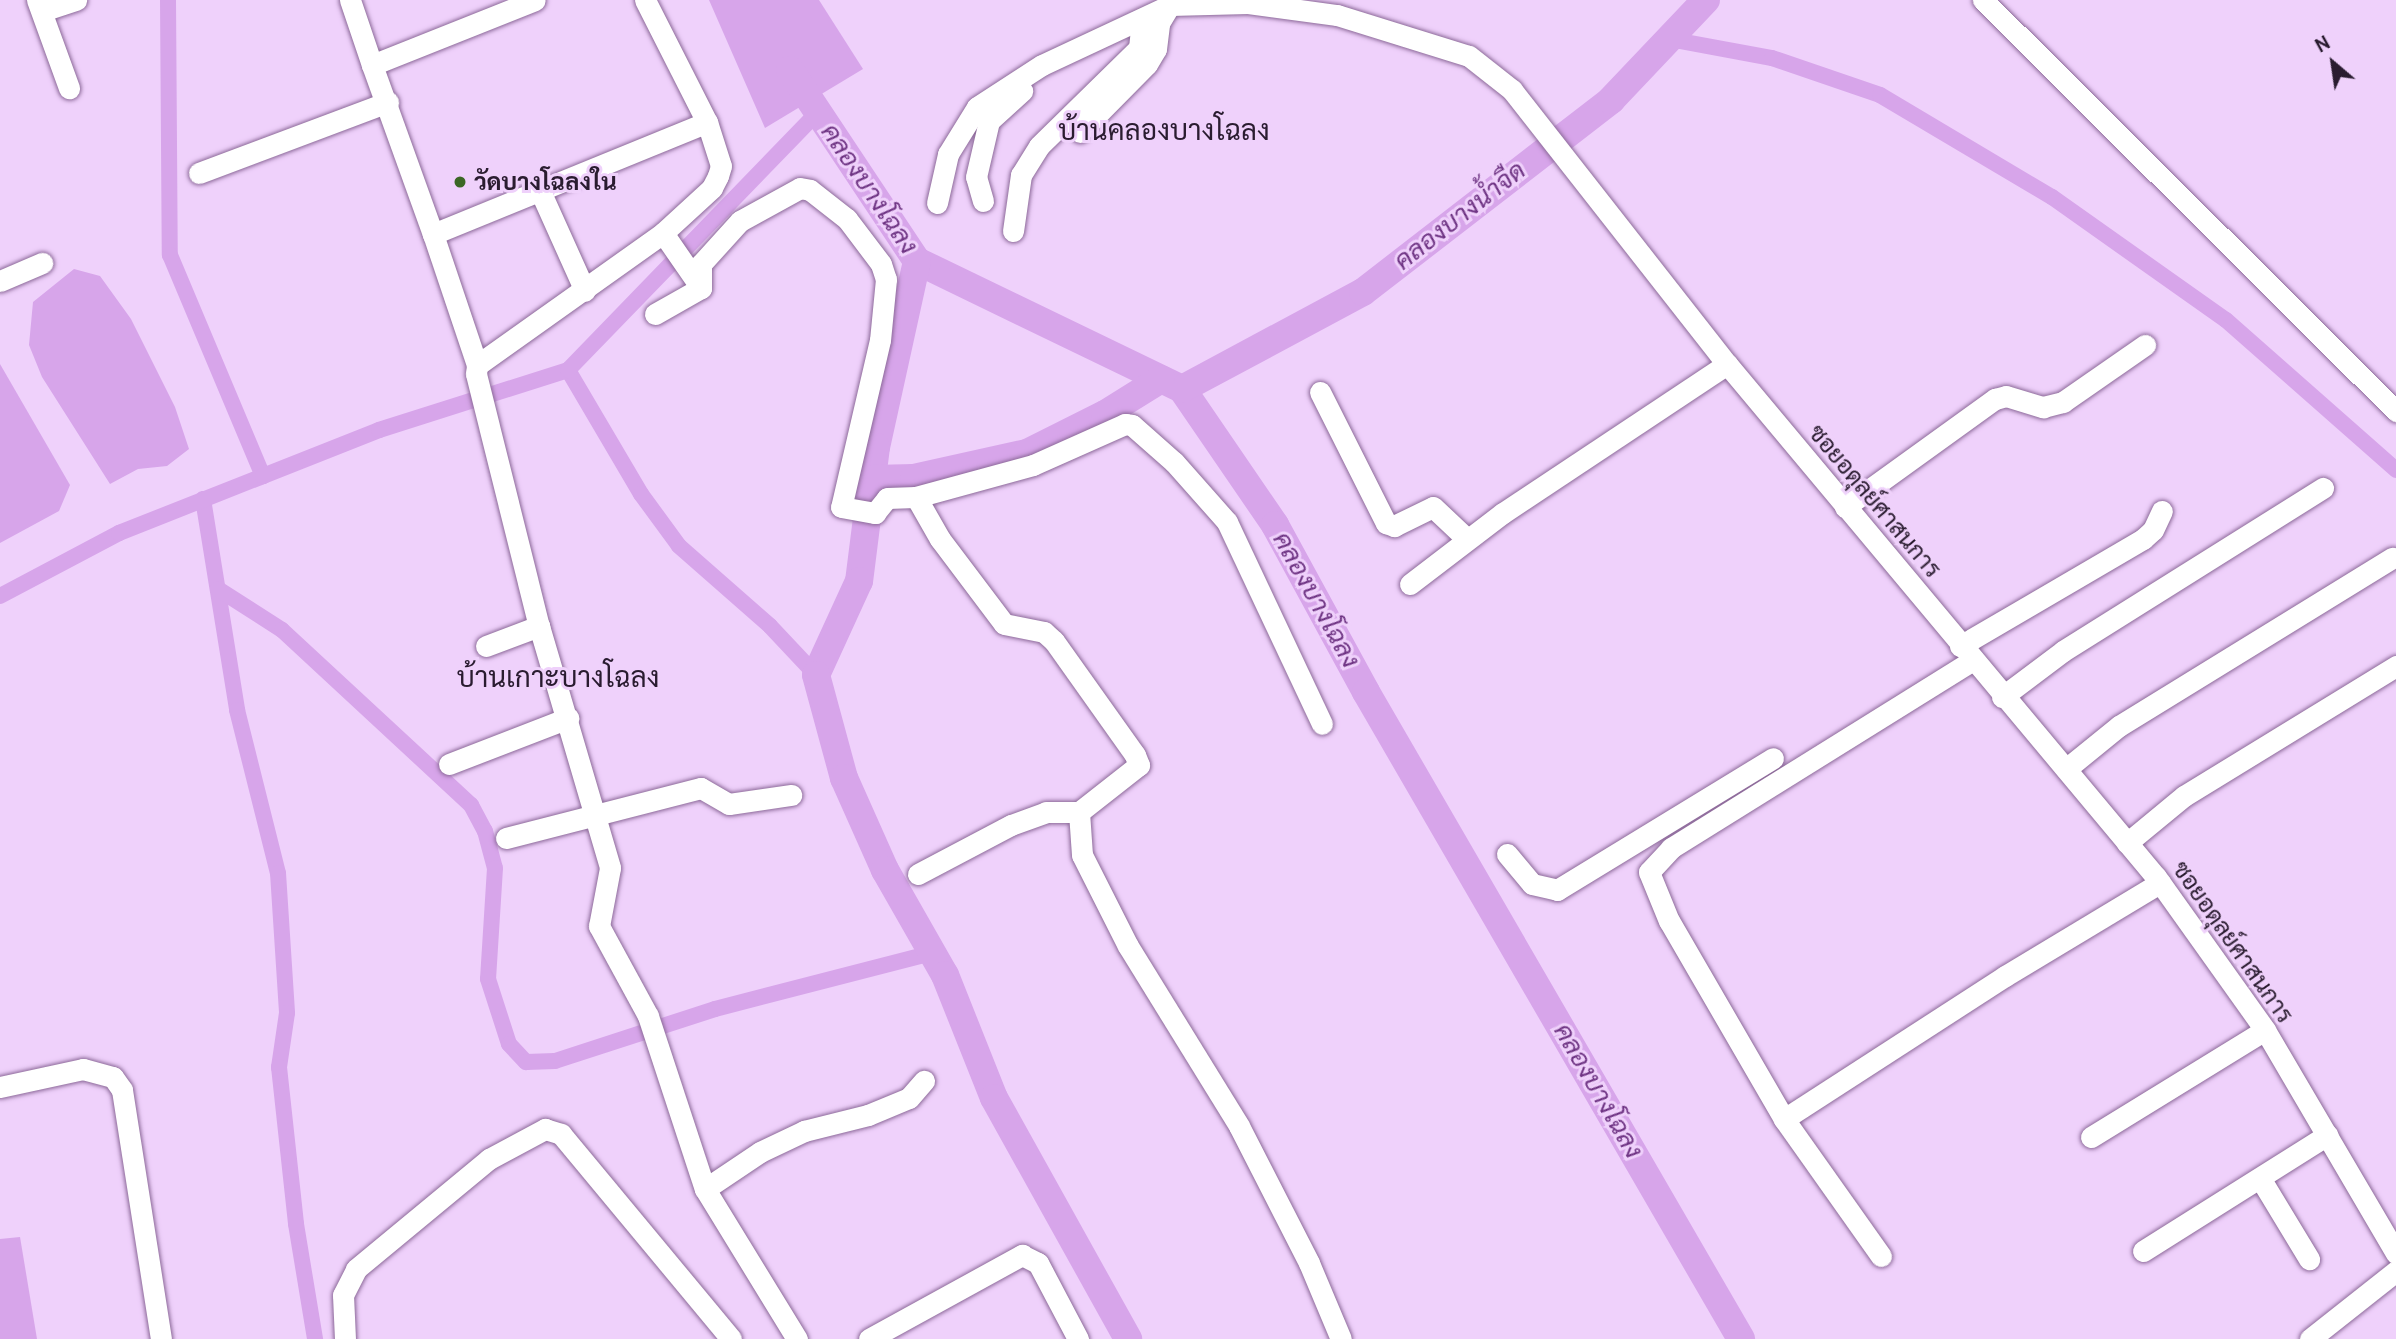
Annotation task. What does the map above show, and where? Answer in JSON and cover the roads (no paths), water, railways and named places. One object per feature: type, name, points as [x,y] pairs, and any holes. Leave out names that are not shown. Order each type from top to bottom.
[{"type":"street","points":[[69,88],[40,6],[76,0]]},
{"type":"street","points":[[350,0],[433,234],[476,369],[539,626],[610,868],[599,926],[648,1016],[659,1055],[681,1107],[705,1189],[797,1339]]},
{"type":"street","points":[[372,65],[536,0]]},
{"type":"street","points":[[476,369],[663,233],[712,188],[718,176],[721,166],[707,122],[645,0]]},
{"type":"street","points":[[1983,0],[2396,411]]},
{"type":"street","name":"ซอยอดุลย์ศาสนการ","points":[[1159,15],[1248,3],[1337,15],[1469,56],[1512,90],[1584,187],[1727,364],[1966,654],[2160,883],[2265,1030],[2396,1253]]},
{"type":"street","points":[[1080,132],[1147,64],[1156,49],[1159,15]]},
{"type":"street","points":[[983,201],[978,163],[989,121],[1000,109],[1019,93],[1159,15]]},
{"type":"street","points":[[937,203],[948,154],[977,107],[1042,65],[1159,15]]},
{"type":"street","points":[[1013,231],[1021,175],[1039,146],[1139,48],[1159,15]]},
{"type":"street","points":[[199,173],[387,102]]},
{"type":"street","points":[[433,234],[541,193],[707,122]]},
{"type":"street","points":[[700,286],[703,260],[740,221],[800,188],[810,190],[847,219],[874,253],[886,279],[880,340],[841,507],[875,513],[887,498],[916,497],[1033,465],[1125,424],[1132,425],[1174,462],[1227,522],[1322,723]]},
{"type":"street","points":[[541,193],[585,291]]},
{"type":"street","points":[[663,233],[700,286]]},
{"type":"street","points":[[0,281],[42,263]]},
{"type":"street","points":[[655,314],[700,286]]},
{"type":"street","points":[[1845,507],[1995,399],[2006,396],[2043,407],[2063,402],[2145,345]]},
{"type":"street","points":[[1410,584],[1467,539],[1727,364]]},
{"type":"street","points":[[1320,391],[1386,523],[1394,526],[1433,507],[1467,539]]},
{"type":"street","points":[[2002,697],[2063,651],[2323,488]]},
{"type":"street","points":[[916,497],[940,538],[1004,624],[1044,632],[1054,641],[1135,755],[1139,765],[1079,812],[1046,812],[1011,825],[918,874]]},
{"type":"street","points":[[1881,1256],[1784,1119],[1669,921],[1649,872],[1671,848],[2143,538],[2153,530],[2162,511]]},
{"type":"street","points":[[2066,769],[2119,726],[2392,558]]},
{"type":"street","points":[[486,646],[539,626]]},
{"type":"street","points":[[2127,843],[2184,796],[2396,666]]},
{"type":"street","points":[[449,764],[568,718]]},
{"type":"street","points":[[1507,854],[1532,884],[1557,890],[1773,758]]},
{"type":"street","points":[[506,838],[701,788],[729,804],[791,795]]},
{"type":"street","points":[[1079,812],[1082,855],[1096,887],[1239,1126],[1309,1263],[1341,1339]]},
{"type":"street","points":[[1784,1119],[2005,975],[2160,883]]},
{"type":"street","points":[[2091,1137],[2265,1030]]},
{"type":"street","points":[[0,1087],[83,1069],[113,1077],[122,1090],[161,1339]]},
{"type":"street","points":[[705,1189],[760,1152],[804,1131],[868,1115],[909,1098],[924,1081]]},
{"type":"street","points":[[345,1339],[343,1295],[356,1269],[489,1159],[545,1129],[561,1134],[732,1339]]},
{"type":"street","points":[[2143,1251],[2327,1135]]},
{"type":"street","points":[[2260,1178],[2309,1259]]},
{"type":"street","points":[[869,1339],[1022,1255],[1038,1263],[1079,1339]]},
{"type":"street","points":[[2310,1339],[2396,1271]]},
{"type":"waterway","points":[[168,0],[170,255],[263,476]]},
{"type":"waterway","name":"คลองบางน้ำจืด","points":[[1182,389],[1363,292],[1611,100],[1706,0]]},
{"type":"waterway","points":[[1669,39],[1772,58],[1880,95],[2052,197],[2226,320],[2396,470]]},
{"type":"waterway","name":"คลองบางโฉลง","points":[[790,70],[917,261],[1182,389],[1275,525],[1366,692],[1741,1339]]},
{"type":"waterway","points":[[0,596],[119,533],[379,430],[568,370],[817,113]]},
{"type":"waterway","points":[[917,261],[876,447],[859,581],[816,675],[844,778],[885,870],[945,975],[994,1098],[1128,1339]]},
{"type":"waterway","points":[[568,370],[641,494],[679,546],[770,626],[816,675]]},
{"type":"waterway","points":[[872,479],[914,478],[1027,453],[1105,414],[1161,379]]},
{"type":"waterway","points":[[203,499],[237,710],[278,873],[287,1013],[279,1067],[296,1224],[315,1339]]},
{"type":"waterway","points":[[218,589],[282,630],[471,805],[485,831],[495,868],[488,979],[509,1044],[526,1062],[555,1061],[715,1009],[932,953]]},
{"type":"place","name":"วัดบางโฉลงใน","points":[[460,182]]},
{"type":"district","name":"บ้านคลองบางโฉลง","points":[[1164,130]]},
{"type":"district","name":"บ้านเกาะบางโฉลง","points":[[558,677]]}]
